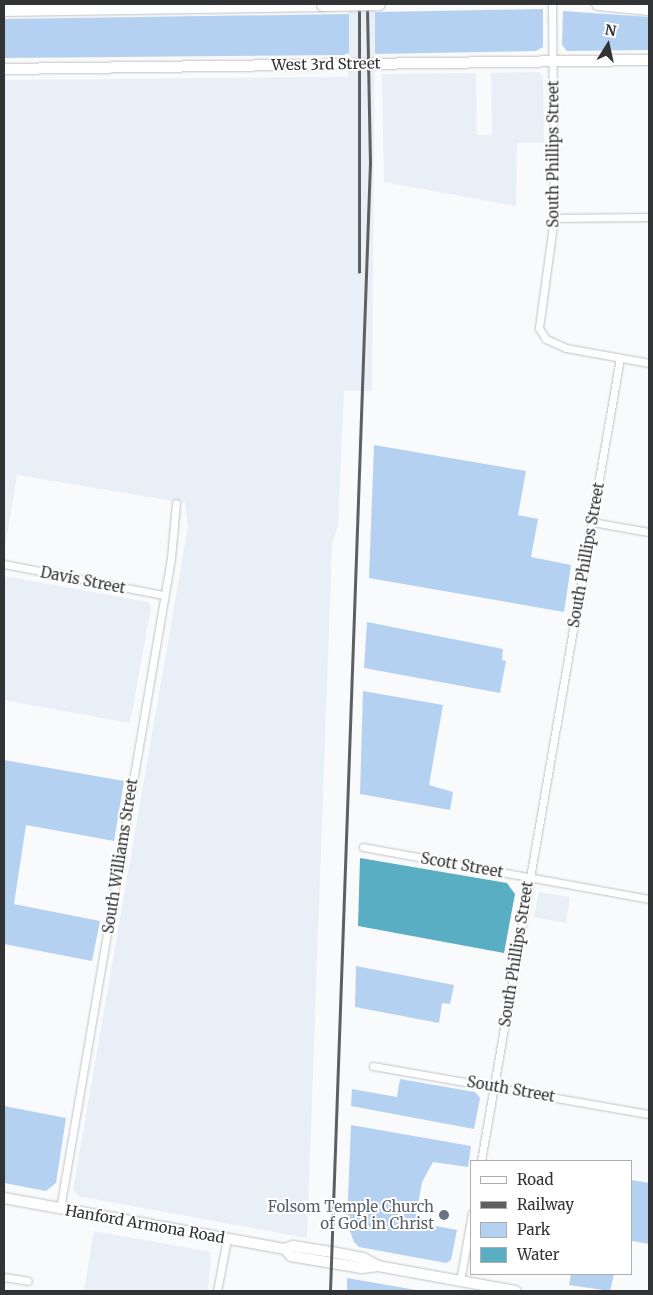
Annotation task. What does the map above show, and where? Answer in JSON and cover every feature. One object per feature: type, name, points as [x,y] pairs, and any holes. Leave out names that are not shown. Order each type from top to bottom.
[{"type":"highway","points":[[4,10],[379,4]]},
{"type":"highway","points":[[598,4],[649,9]]},
{"type":"main road","name":"West 3rd Street","points":[[4,68],[649,60]]},
{"type":"main road","name":"Hanford Armona Road","points":[[4,1198],[286,1249],[293,1246],[332,1252],[363,1258],[378,1266],[516,1291]]},
{"type":"street","name":"South Phillips Street","points":[[481,1160],[620,358],[566,348],[541,332],[538,314],[554,218],[552,4]]},
{"type":"street","points":[[554,218],[649,217]]},
{"type":"street","points":[[620,358],[649,363]]},
{"type":"street","name":"South Williams Street","points":[[60,1209],[163,595],[176,503]]},
{"type":"street","points":[[592,522],[649,532]]},
{"type":"street","name":"Davis Street","points":[[4,564],[163,595]]},
{"type":"street","name":"Scott Street","points":[[363,848],[649,898]]},
{"type":"street","name":"South Street","points":[[373,1066],[649,1114]]},
{"type":"street","points":[[460,1281],[470,1224]]},
{"type":"street","points":[[217,1291],[227,1239]]},
{"type":"street","points":[[4,1277],[28,1281]]},
{"type":"shaded area","points":[[349,4],[375,4],[372,391],[344,391],[338,526],[332,544],[307,1238],[78,1196],[73,1190],[188,526],[185,503],[17,475],[4,553],[4,80],[348,77]]},
{"type":"shaded area","points":[[538,72],[543,76],[544,143],[517,143],[516,206],[384,182],[382,74],[476,73],[477,135],[492,135],[491,73]]},
{"type":"shaded area","points":[[4,576],[148,602],[151,607],[130,723],[4,700]]},
{"type":"shaded area","points":[[539,892],[570,897],[566,923],[534,917]]},
{"type":"shaded area","points":[[94,1231],[211,1252],[208,1291],[84,1291]]},
{"type":"green space","points":[[543,9],[543,47],[536,51],[375,54],[375,12]]},
{"type":"green space","points":[[563,11],[649,17],[649,50],[567,51],[562,45]]},
{"type":"green space","points":[[349,14],[349,53],[344,55],[4,58],[4,19]]},
{"type":"green space","points":[[374,445],[526,471],[518,515],[538,519],[531,557],[571,565],[564,612],[369,578]]},
{"type":"green space","points":[[367,622],[503,649],[502,660],[506,661],[500,693],[364,668]]},
{"type":"green space","points":[[363,691],[443,705],[429,785],[453,792],[450,810],[360,794]]},
{"type":"green space","points":[[4,760],[124,781],[114,841],[26,825],[14,904],[100,921],[92,961],[4,944]]},
{"type":"green space","points":[[356,966],[454,985],[450,1004],[442,1003],[439,1023],[355,1007]]},
{"type":"green space","points":[[400,1079],[475,1092],[480,1098],[474,1129],[351,1106],[352,1089],[397,1097]]},
{"type":"green space","points":[[4,1106],[66,1118],[56,1183],[46,1191],[4,1183]]},
{"type":"green space","points":[[351,1125],[471,1146],[468,1167],[433,1162],[422,1182],[415,1222],[457,1230],[451,1260],[446,1263],[359,1247],[354,1242],[347,1223]]},
{"type":"green space","points":[[633,1180],[649,1183],[649,1244],[633,1241]]},
{"type":"green space","points":[[571,1275],[614,1275],[610,1291],[569,1285]]},
{"type":"green space","points":[[347,1278],[422,1291],[347,1291]]},
{"type":"water","points":[[360,858],[507,883],[515,894],[504,953],[358,926]]},
{"type":"railway","points":[[359,4],[359,272]]},
{"type":"railway","points":[[330,1291],[370,164],[367,4]]},
{"type":"place","name":"Folsom Temple Church of God in Christ","points":[[444,1215]]}]
